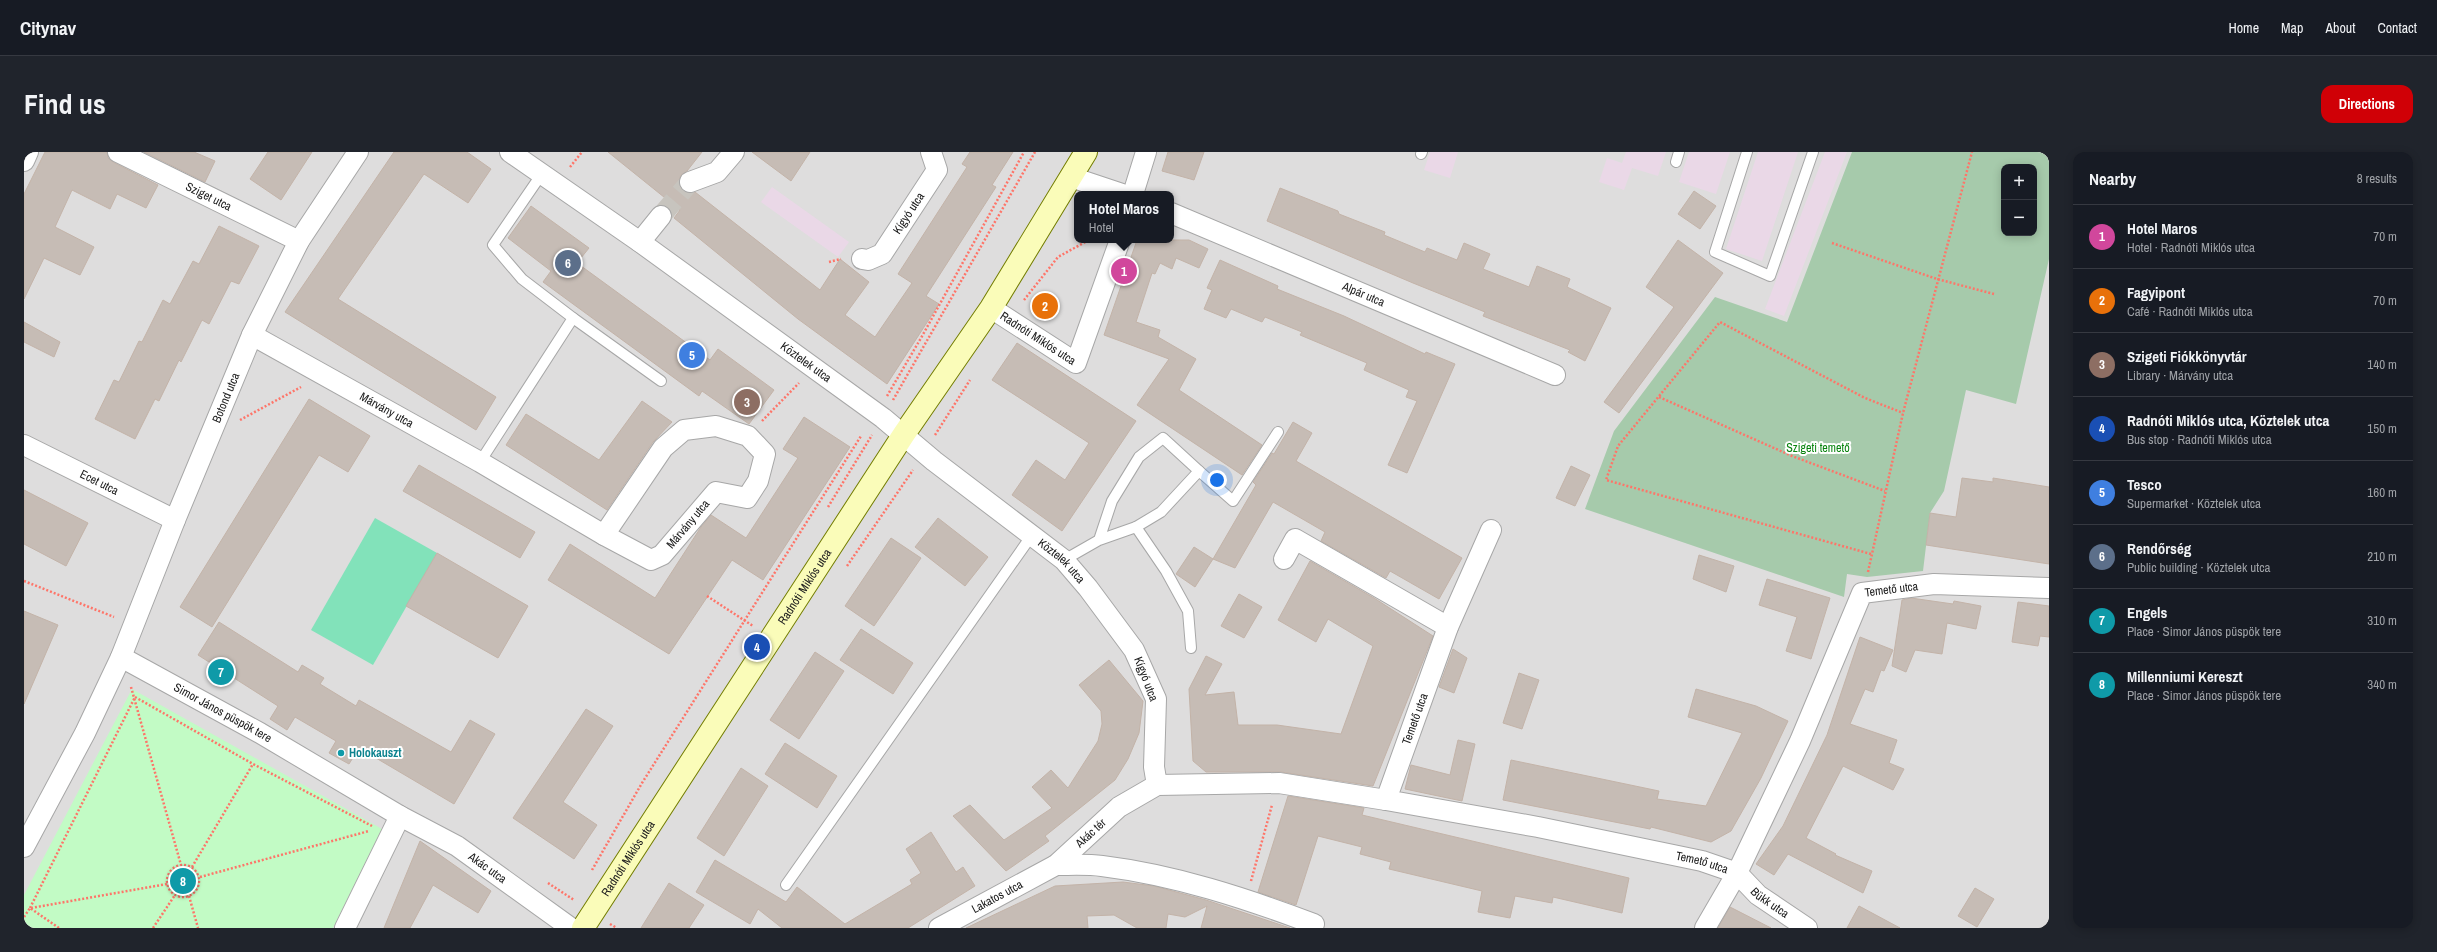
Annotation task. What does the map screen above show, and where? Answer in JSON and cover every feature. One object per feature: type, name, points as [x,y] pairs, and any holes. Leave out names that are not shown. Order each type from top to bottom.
[{"type":"street","points":[[24,161],[28,152]]},
{"type":"street","name":"Sziget utca","points":[[118,152],[299,241]]},
{"type":"street","name":"Botond utca","points":[[121,657],[175,520],[252,335],[299,241],[358,152]]},
{"type":"street","name":"Köztelek utca","points":[[510,152],[640,242],[813,369],[883,410],[904,434],[934,461],[1064,560],[1088,588]]},
{"type":"street","points":[[690,182],[717,172],[734,152]]},
{"type":"street","name":"Kígyó utca","points":[[862,259],[868,260],[882,254],[937,170],[931,152]]},
{"type":"street","name":"Radnóti Miklós utca","points":[[583,928],[904,434],[991,308],[1086,152]]},
{"type":"street","points":[[1134,191],[1146,152]]},
{"type":"street","points":[[1071,177],[1113,191]]},
{"type":"street","name":"Alpár utca","points":[[1174,215],[1555,375]]},
{"type":"street","points":[[640,242],[661,216]]},
{"type":"street","name":"Radnóti Miklós utca","points":[[991,308],[1076,363],[1119,243]]},
{"type":"street","name":"Márvány utca","points":[[252,335],[480,462],[604,535],[651,560],[667,549],[716,492],[747,498],[758,480],[765,454],[748,436],[716,426],[684,430],[663,448],[604,535]]},
{"type":"street","name":"Ecet utca","points":[[24,445],[175,520]]},
{"type":"street","name":"Temető utca","points":[[1491,530],[1448,627],[1386,800],[1538,826],[1702,861],[1737,872],[1800,741],[1862,593],[1934,584],[2049,588]]},
{"type":"street","points":[[1284,559],[1295,539],[1448,627]]},
{"type":"street","name":"Kígyó utca","points":[[1088,588],[1134,650],[1156,699],[1154,767],[1157,785]]},
{"type":"street","points":[[24,847],[85,733],[121,657]]},
{"type":"street","name":"Simor János püspök tere","points":[[121,657],[260,733],[400,816]]},
{"type":"street","name":"Akác tér","points":[[1056,865],[1119,806],[1157,785],[1279,783],[1386,800]]},
{"type":"street","points":[[345,928],[400,816]]},
{"type":"street","name":"Akác utca","points":[[400,816],[457,846],[566,925]]},
{"type":"street","name":"Akác tér","points":[[1056,865],[1100,866],[1151,873],[1246,898],[1314,924]]},
{"type":"street","name":"Lakatos utca","points":[[939,928],[1056,865]]},
{"type":"street","points":[[1705,928],[1737,872]]},
{"type":"street","name":"Bükk utca","points":[[1737,872],[1758,895],[1807,928]]},
{"type":"lane","points":[[1676,162],[1679,152]]},
{"type":"lane","points":[[1747,152],[1715,252],[1770,276],[1813,152]]},
{"type":"lane","points":[[541,174],[493,245],[522,279],[573,318],[661,381]]},
{"type":"lane","points":[[480,462],[573,318]]},
{"type":"lane","points":[[1099,540],[1112,501],[1139,457],[1163,438],[1199,472],[1234,501],[1278,432]]},
{"type":"lane","points":[[1064,560],[1099,540],[1136,526],[1161,512],[1199,472]]},
{"type":"lane","points":[[1136,526],[1166,571],[1188,610],[1191,648]]},
{"type":"lane","points":[[786,885],[1032,535]]},
{"type":"path","points":[[883,410],[1024,152]]},
{"type":"path","points":[[825,512],[883,410],[1035,152]]},
{"type":"path","points":[[1862,593],[1884,491],[1903,413],[1937,279],[1972,152]]},
{"type":"path","points":[[1832,243],[1937,279],[1994,294]]},
{"type":"path","points":[[1871,554],[1606,480],[1618,446],[1720,322],[1865,398],[1903,413]]},
{"type":"path","points":[[748,436],[813,369]]},
{"type":"path","points":[[236,427],[239,420],[324,376]]},
{"type":"path","points":[[1659,397],[1792,456],[1884,491]]},
{"type":"path","points":[[590,873],[642,783],[861,436]]},
{"type":"path","points":[[24,581],[120,619]]},
{"type":"path","points":[[707,596],[754,627]]},
{"type":"path","points":[[750,633],[758,620]]},
{"type":"path","points":[[132,689],[181,865]]},
{"type":"path","points":[[135,697],[253,764],[377,829],[200,877]]},
{"type":"path","points":[[24,918],[135,697]]},
{"type":"path","points":[[192,867],[253,764]]},
{"type":"path","points":[[1246,898],[1279,783]]},
{"type":"path","points":[[181,865],[192,867],[200,877],[199,887],[189,896],[175,895],[167,884],[172,869],[181,865]]},
{"type":"path","points":[[30,908],[167,884]]},
{"type":"path","points":[[566,925],[578,894]]},
{"type":"path","points":[[153,928],[175,895]]},
{"type":"path","points":[[189,896],[198,928]]},
{"type":"path","points":[[30,908],[59,928]]},
{"type":"shaded area","points":[[24,152],[2049,152],[2049,928],[24,928]]},
{"type":"shaded area","points":[[1430,152],[1458,152],[1450,178],[1424,170]]},
{"type":"shaded area","points":[[1626,152],[1666,152],[1658,176],[1632,168],[1624,190],[1599,182],[1607,158],[1622,163]]},
{"type":"shaded area","points":[[1689,152],[1730,152],[1716,194],[1679,182]]},
{"type":"shaded area","points":[[1758,152],[1798,152],[1762,261],[1726,249]]},
{"type":"shaded area","points":[[1825,152],[1847,152],[1784,316],[1765,309]]},
{"type":"shaded area","points":[[772,187],[849,242],[838,257],[761,202]]},
{"type":"green space","name":"Szigeti temető","points":[[1852,152],[2049,152],[2049,259],[2016,404],[1966,390],[1944,491],[1930,513],[1923,571],[1867,577],[1847,574],[1844,597],[1585,509],[1614,431],[1715,297],[1787,322]]},
{"type":"green space","points":[[375,518],[437,553],[373,665],[311,630]]},
{"type":"green space","points":[[132,689],[382,829],[333,928],[24,928],[24,895]]},
{"type":"building","points":[[45,152],[107,152],[108,158],[113,162],[158,185],[146,208],[117,194],[110,209],[72,190],[55,227],[94,247],[80,275],[44,258],[24,299],[24,194]]},
{"type":"building","points":[[144,152],[194,152],[215,161],[205,182]]},
{"type":"building","points":[[268,152],[312,152],[281,200],[250,179]]},
{"type":"building","points":[[394,152],[467,152],[491,169],[468,203],[424,174],[338,299],[496,397],[476,430],[285,312]]},
{"type":"building","points":[[608,152],[702,152],[687,171],[681,175],[679,180],[682,191],[688,193],[695,192],[820,290],[840,259],[869,282],[845,315],[875,337],[912,283],[898,274],[967,167],[962,164],[970,152],[1013,152],[992,185],[996,187],[926,296],[939,304],[887,384],[798,319],[674,218],[680,210]]},
{"type":"building","points":[[752,152],[810,152],[791,181]]},
{"type":"building","points":[[1168,152],[1204,152],[1194,180],[1162,171]]},
{"type":"building","points":[[1280,188],[1338,211],[1339,214],[1385,232],[1384,235],[1425,252],[1427,248],[1457,260],[1464,243],[1490,254],[1483,269],[1529,287],[1537,266],[1570,279],[1567,287],[1611,308],[1585,361],[1568,352],[1570,350],[1483,316],[1485,312],[1267,221]]},
{"type":"building","points":[[1694,191],[1716,206],[1700,229],[1678,214]]},
{"type":"building","points":[[531,206],[589,248],[577,263],[710,360],[718,349],[774,390],[749,424],[702,391],[699,396],[543,282],[551,271],[508,238]]},
{"type":"building","points":[[219,226],[259,246],[239,284],[231,281],[209,324],[202,320],[181,362],[179,360],[159,401],[155,399],[135,439],[95,419],[114,380],[119,382],[139,341],[142,342],[163,300],[170,304],[193,261],[199,264]]},
{"type":"building","points":[[1174,240],[1189,240],[1208,249],[1199,268],[1176,258],[1172,269],[1160,263],[1155,274],[1152,273],[1136,322],[1160,330],[1158,337],[1196,359],[1179,390],[1262,445],[1242,475],[1137,405],[1169,359],[1104,335],[1136,243],[1174,243]]},
{"type":"building","points":[[1678,240],[1723,273],[1619,413],[1604,402],[1674,307],[1646,287]]},
{"type":"building","points":[[1220,260],[1278,286],[1277,289],[1344,316],[1425,354],[1426,352],[1455,364],[1407,473],[1388,465],[1417,401],[1406,397],[1409,390],[1364,370],[1367,363],[1300,335],[1302,332],[1265,317],[1262,322],[1231,309],[1226,318],[1204,309],[1212,290],[1207,288]]},
{"type":"building","points":[[24,322],[60,342],[54,357],[24,342]]},
{"type":"building","points":[[1017,343],[1136,421],[1062,531],[1012,495],[1036,460],[1065,480],[1089,443],[992,380]]},
{"type":"building","points":[[309,399],[370,436],[348,472],[319,455],[212,627],[180,607]]},
{"type":"building","points":[[642,401],[672,422],[653,442],[607,510],[506,445],[526,414],[599,460]]},
{"type":"building","points":[[804,417],[850,447],[763,580],[732,560],[669,654],[548,580],[570,544],[655,598],[701,527],[711,515],[746,538],[798,458],[783,449]]},
{"type":"building","points":[[1293,422],[1312,433],[1296,461],[1462,558],[1439,599],[1390,571],[1386,578],[1321,541],[1325,532],[1273,502],[1235,568],[1213,559],[1256,485],[1253,482],[1272,453],[1274,454]]},
{"type":"building","points":[[419,465],[535,532],[520,558],[403,491]]},
{"type":"building","points":[[1571,466],[1590,475],[1575,506],[1556,498]]},
{"type":"building","points":[[1962,478],[1993,482],[1993,478],[2049,487],[2049,564],[1926,545],[1930,513],[1956,517]]},
{"type":"building","points":[[24,490],[88,523],[66,566],[24,544]]},
{"type":"building","points":[[938,518],[988,557],[965,586],[915,547]]},
{"type":"building","points":[[891,538],[921,558],[874,626],[845,606]]},
{"type":"building","points":[[1194,547],[1213,559],[1195,587],[1176,574]]},
{"type":"building","points":[[437,553],[528,606],[498,658],[406,606]]},
{"type":"building","points":[[1699,555],[1734,566],[1726,592],[1693,579]]},
{"type":"building","points":[[1310,561],[1374,598],[1433,636],[1373,786],[1281,772],[1206,772],[1193,761],[1189,689],[1206,656],[1222,664],[1205,695],[1234,692],[1238,725],[1277,725],[1341,734],[1373,646],[1328,619],[1316,642],[1278,620]]},
{"type":"building","points":[[1767,579],[1830,598],[1811,659],[1786,651],[1797,617],[1759,605]]},
{"type":"building","points":[[1239,594],[1262,607],[1244,638],[1221,626]]},
{"type":"building","points":[[1911,598],[1953,604],[1954,601],[1981,606],[1976,629],[1947,623],[1942,654],[1915,650],[1906,672],[1892,666],[1902,600]]},
{"type":"building","points":[[2018,602],[2049,606],[2049,637],[2040,636],[2038,646],[2012,642]]},
{"type":"building","points":[[24,611],[58,625],[24,704]]},
{"type":"building","points":[[219,622],[298,672],[302,665],[324,678],[320,684],[356,706],[359,700],[451,752],[470,720],[495,734],[454,804],[359,748],[349,764],[329,753],[336,741],[295,717],[287,730],[270,719],[278,706],[198,655]]},
{"type":"building","points":[[861,629],[913,663],[893,694],[840,660]]},
{"type":"building","points":[[1860,637],[1893,650],[1884,671],[1881,670],[1873,692],[1865,689],[1850,724],[1897,740],[1889,763],[1904,769],[1893,790],[1843,766],[1806,838],[1836,854],[1835,855],[1872,871],[1863,893],[1788,854],[1774,875],[1756,864],[1783,826],[1827,735]]},
{"type":"building","points":[[1453,649],[1467,658],[1454,693],[1439,687]]},
{"type":"building","points":[[815,652],[844,671],[799,739],[770,720]]},
{"type":"building","points":[[1109,660],[1143,701],[1139,733],[1128,759],[1115,780],[1045,836],[1049,841],[1006,871],[953,816],[970,805],[1004,840],[1052,808],[1032,787],[1051,770],[1068,788],[1098,741],[1102,724],[1101,711],[1079,685]]},
{"type":"building","points":[[1519,673],[1539,680],[1522,729],[1503,723]]},
{"type":"building","points":[[1696,689],[1756,706],[1788,721],[1761,778],[1731,831],[1711,842],[1651,827],[1650,829],[1503,800],[1511,760],[1659,791],[1657,799],[1706,806],[1742,733],[1688,717]]},
{"type":"building","points":[[586,709],[613,726],[563,802],[597,825],[574,859],[513,818]]},
{"type":"building","points":[[1458,740],[1475,744],[1462,801],[1405,789],[1411,765],[1450,775]]},
{"type":"building","points":[[785,743],[837,776],[817,808],[765,774]]},
{"type":"building","points":[[741,768],[768,786],[724,856],[697,838]]},
{"type":"building","points":[[1288,796],[1364,808],[1362,815],[1629,878],[1622,913],[1553,897],[1552,903],[1515,896],[1510,918],[1478,912],[1482,891],[1389,869],[1391,862],[1360,854],[1362,847],[1318,836],[1296,905],[1258,892]]},
{"type":"building","points":[[931,832],[956,872],[963,867],[975,886],[908,928],[782,928],[758,909],[750,924],[696,892],[715,860],[786,902],[797,887],[845,924],[912,884],[910,880],[921,873],[906,849]]},
{"type":"building","points":[[420,841],[491,891],[478,913],[433,885],[410,928],[384,928]]},
{"type":"building","points":[[1123,882],[1154,886],[1206,900],[1290,928],[1201,928],[1207,906],[1185,917],[1168,914],[1166,928],[1137,928],[1114,915],[1087,916],[1088,928],[966,928],[1055,886]]},
{"type":"building","points":[[669,883],[704,905],[689,928],[641,928]]},
{"type":"building","points":[[1975,888],[1994,899],[1977,927],[1958,916]]},
{"type":"building","points":[[1859,906],[1900,928],[1847,928]]},
{"type":"building","points":[[1730,907],[1771,928],[1718,928]]},
{"type":"tunnel","points":[[661,216],[690,182]]},
{"type":"place","name":"Rendőrség","points":[[568,263]]},
{"type":"place","name":"Hotel Maros","points":[[1124,271]]},
{"type":"place","name":"Fagyipont","points":[[1045,306]]},
{"type":"place","name":"Tesco","points":[[692,355]]},
{"type":"place","name":"Szigeti Fiókkönyvtár","points":[[747,402]]},
{"type":"place","name":"Radnóti Miklós utca, Köztelek utca","points":[[757,647]]},
{"type":"place","name":"Engels","points":[[221,672]]},
{"type":"place","name":"Holokauszt","points":[[341,753]]},
{"type":"place","name":"Millenniumi Kereszt","points":[[183,881]]}]
